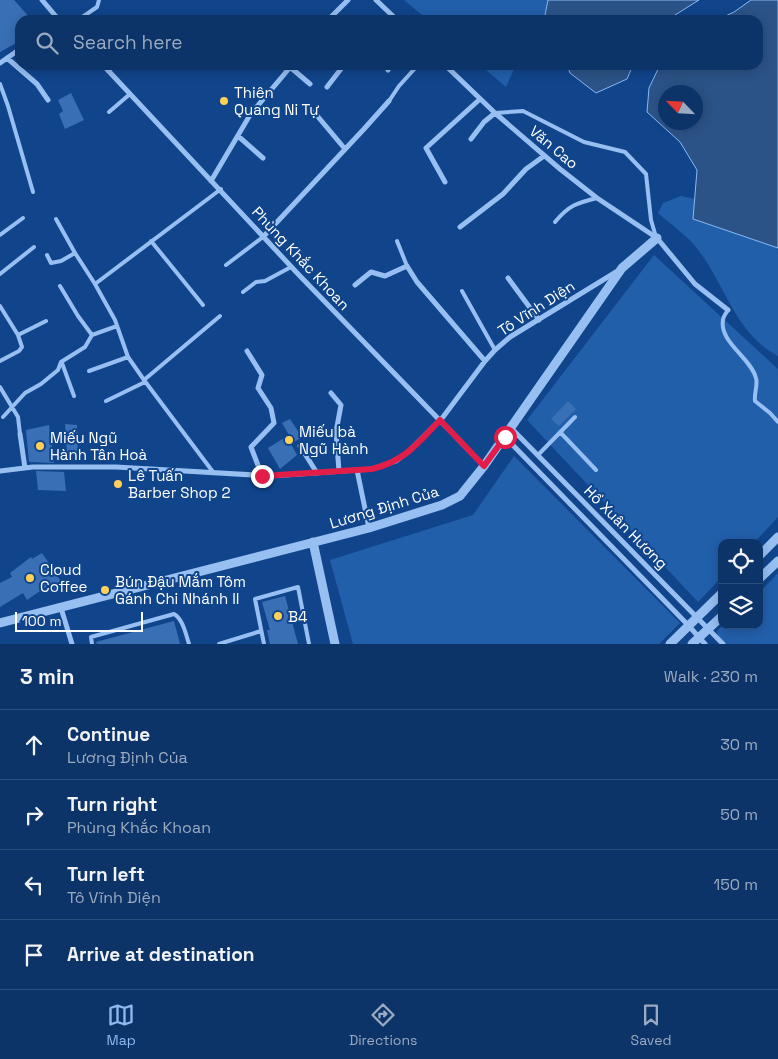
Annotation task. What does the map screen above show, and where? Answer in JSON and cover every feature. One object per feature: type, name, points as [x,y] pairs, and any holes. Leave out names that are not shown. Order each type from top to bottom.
[{"type":"street","points":[[42,0],[55,15]]},
{"type":"street","points":[[333,15],[348,0]]},
{"type":"street","points":[[376,0],[391,15]]},
{"type":"street","points":[[0,63],[15,52]]},
{"type":"street","points":[[7,58],[15,65]]},
{"type":"street","points":[[21,70],[37,84],[48,100]]},
{"type":"street","points":[[211,181],[250,115],[288,70]]},
{"type":"street","points":[[295,70],[310,84]]},
{"type":"street","points":[[327,87],[340,70]]},
{"type":"street","name":"Văn Cao","points":[[450,70],[544,156],[598,198],[656,238],[695,284],[728,310]]},
{"type":"street","name":"Phùng Khắc Khoan","points":[[108,71],[211,181],[221,189],[291,267],[484,466]]},
{"type":"street","points":[[444,182],[426,148],[480,98]]},
{"type":"street","points":[[263,237],[389,101]]},
{"type":"street","points":[[314,112],[345,149]]},
{"type":"street","points":[[471,139],[484,122],[496,113]]},
{"type":"street","points":[[238,136],[263,158]]},
{"type":"street","points":[[460,227],[503,194],[526,169],[544,156]]},
{"type":"street","name":"Lương Định Của","points":[[0,624],[369,528],[442,505],[460,496],[505,437],[622,268],[656,238]]},
{"type":"street","points":[[355,285],[371,272],[385,276],[407,266],[417,282],[485,361]]},
{"type":"street","name":"Tô Vĩnh Diện","points":[[0,471],[25,468],[116,467],[262,476],[372,469],[396,461],[408,452],[440,420],[485,361],[510,337],[622,268]]},
{"type":"street","points":[[508,278],[539,320]]},
{"type":"street","points":[[246,351],[262,375],[258,388],[271,408],[274,423],[251,447],[262,476]]},
{"type":"street","points":[[331,393],[341,405],[336,432],[340,471]]},
{"type":"street","name":"Hồ Xuân Hương","points":[[511,428],[723,644]]},
{"type":"street","points":[[20,434],[25,468]]},
{"type":"street","name":"Hồ Xuân Hương","points":[[505,437],[702,641]]},
{"type":"street","points":[[300,446],[317,473]]},
{"type":"street","points":[[357,470],[369,528]]},
{"type":"street","points":[[763,552],[778,537]]},
{"type":"street","points":[[313,542],[335,644]]},
{"type":"street","points":[[763,575],[778,561]]},
{"type":"street","points":[[670,644],[718,597]]},
{"type":"street","points":[[61,608],[72,644]]},
{"type":"street","points":[[692,644],[702,641],[709,628],[718,620]]},
{"type":"lane","points":[[85,15],[97,7],[98,0]]},
{"type":"lane","points":[[389,101],[413,70]]},
{"type":"lane","points":[[0,84],[34,192]]},
{"type":"lane","points":[[109,112],[130,94]]},
{"type":"lane","points":[[496,113],[523,111],[584,142],[625,152],[646,174],[651,220],[656,238]]},
{"type":"lane","points":[[95,284],[221,189]]},
{"type":"lane","points":[[555,222],[565,210],[575,203],[598,198]]},
{"type":"lane","points":[[0,235],[23,218]]},
{"type":"lane","points":[[56,219],[95,284],[117,326],[128,357],[214,472]]},
{"type":"lane","points":[[226,265],[263,237]]},
{"type":"lane","points":[[151,241],[203,305]]},
{"type":"lane","points":[[397,241],[407,266]]},
{"type":"lane","points":[[0,274],[34,247]]},
{"type":"lane","points":[[47,255],[51,263],[61,261],[75,253]]},
{"type":"lane","points":[[243,292],[256,282],[265,281],[291,267]]},
{"type":"lane","points":[[60,286],[92,335]]},
{"type":"lane","points":[[462,291],[495,350]]},
{"type":"lane","points":[[0,306],[18,335],[21,349],[0,361]]},
{"type":"lane","points":[[728,310],[722,321],[725,332],[729,342],[748,362],[756,377],[755,401],[778,422]]},
{"type":"lane","points":[[106,401],[145,381],[220,316]]},
{"type":"lane","points":[[18,335],[46,321]]},
{"type":"lane","points":[[3,417],[25,393],[41,384],[58,370],[61,362],[85,347],[92,335],[117,326]]},
{"type":"lane","points":[[89,371],[128,357]]},
{"type":"lane","points":[[61,362],[74,396]]},
{"type":"lane","points":[[0,387],[18,416],[20,434]]},
{"type":"lane","points":[[538,455],[575,417]]},
{"type":"lane","points":[[560,432],[596,470]]},
{"type":"lane","points":[[264,644],[255,599],[298,587],[310,644]]},
{"type":"lane","points":[[92,644],[91,637],[174,614],[181,621],[189,644]]},
{"type":"lane","points":[[219,644],[261,631]]},
{"type":"shaded area","points":[[404,0],[548,0],[545,15],[422,15]]},
{"type":"shaded area","points":[[548,0],[699,0],[675,15],[545,15]]},
{"type":"shaded area","points":[[751,0],[778,0],[778,248],[693,219],[697,170],[680,142],[667,130],[703,130],[703,85],[658,85],[658,122],[647,112],[649,88],[658,70],[763,70],[763,15],[728,15]]},
{"type":"shaded area","points":[[486,70],[514,70],[506,87]]},
{"type":"shaded area","points":[[569,70],[631,70],[627,79],[596,93],[570,73]]},
{"type":"shaded area","points":[[681,196],[695,199],[694,219],[778,248],[778,356],[763,346],[740,321],[695,246],[658,213],[663,203]]},
{"type":"shaded area","points":[[654,255],[778,369],[778,517],[758,539],[718,539],[718,581],[698,602],[527,420]]},
{"type":"shaded area","points":[[514,456],[680,623],[659,644],[353,644],[330,560],[473,515]]},
{"type":"shaded area","points":[[778,573],[778,644],[722,644],[718,639],[717,631],[719,629],[763,629],[763,589]]},
{"type":"building","points":[[0,0],[14,0],[28,15],[15,15],[15,44],[0,52]]},
{"type":"building","points":[[71,93],[84,120],[65,129],[59,114],[63,111],[58,100]]},
{"type":"building","points":[[568,401],[576,409],[559,426],[551,419]]},
{"type":"building","name":"Miếu bà Ngũ Hành","points":[[290,419],[302,437],[291,444],[297,455],[280,469],[268,448],[289,435],[282,423]]},
{"type":"building","points":[[65,424],[77,425],[78,453],[67,453]]},
{"type":"building","name":"Miếu Ngũ Hành Tân Hoà","points":[[49,425],[54,463],[29,462],[26,430]]},
{"type":"building","points":[[36,471],[64,472],[66,491],[38,490]]},
{"type":"building","points":[[42,553],[64,586],[55,591],[50,584],[27,600],[23,593],[0,607],[0,583],[12,577],[10,573],[31,557],[32,559]]},
{"type":"building","name":"B4","points":[[285,596],[298,644],[270,644],[267,630],[270,630],[262,602]]},
{"type":"building","points":[[174,621],[180,644],[97,644],[96,642]]},
{"type":"place","name":"Thiên Quang Ni Tự","points":[[224,101]]},
{"type":"place","name":"Miếu bà Ngũ Hành","points":[[289,440]]},
{"type":"place","name":"Miếu Ngũ Hành Tân Hoà","points":[[40,446]]},
{"type":"place","name":"Lê Tuấn Barber Shop 2","points":[[118,484]]},
{"type":"place","name":"Cloud Coffee","points":[[30,578]]},
{"type":"place","name":"Bún Đậu Mắm Tôm Gánh Chi Nhánh II","points":[[105,590]]},
{"type":"place","name":"B4","points":[[278,616]]},
{"type":"route","points":[[262,476],[372,469],[385,466],[408,452],[440,420],[484,466],[505,437]]}]
